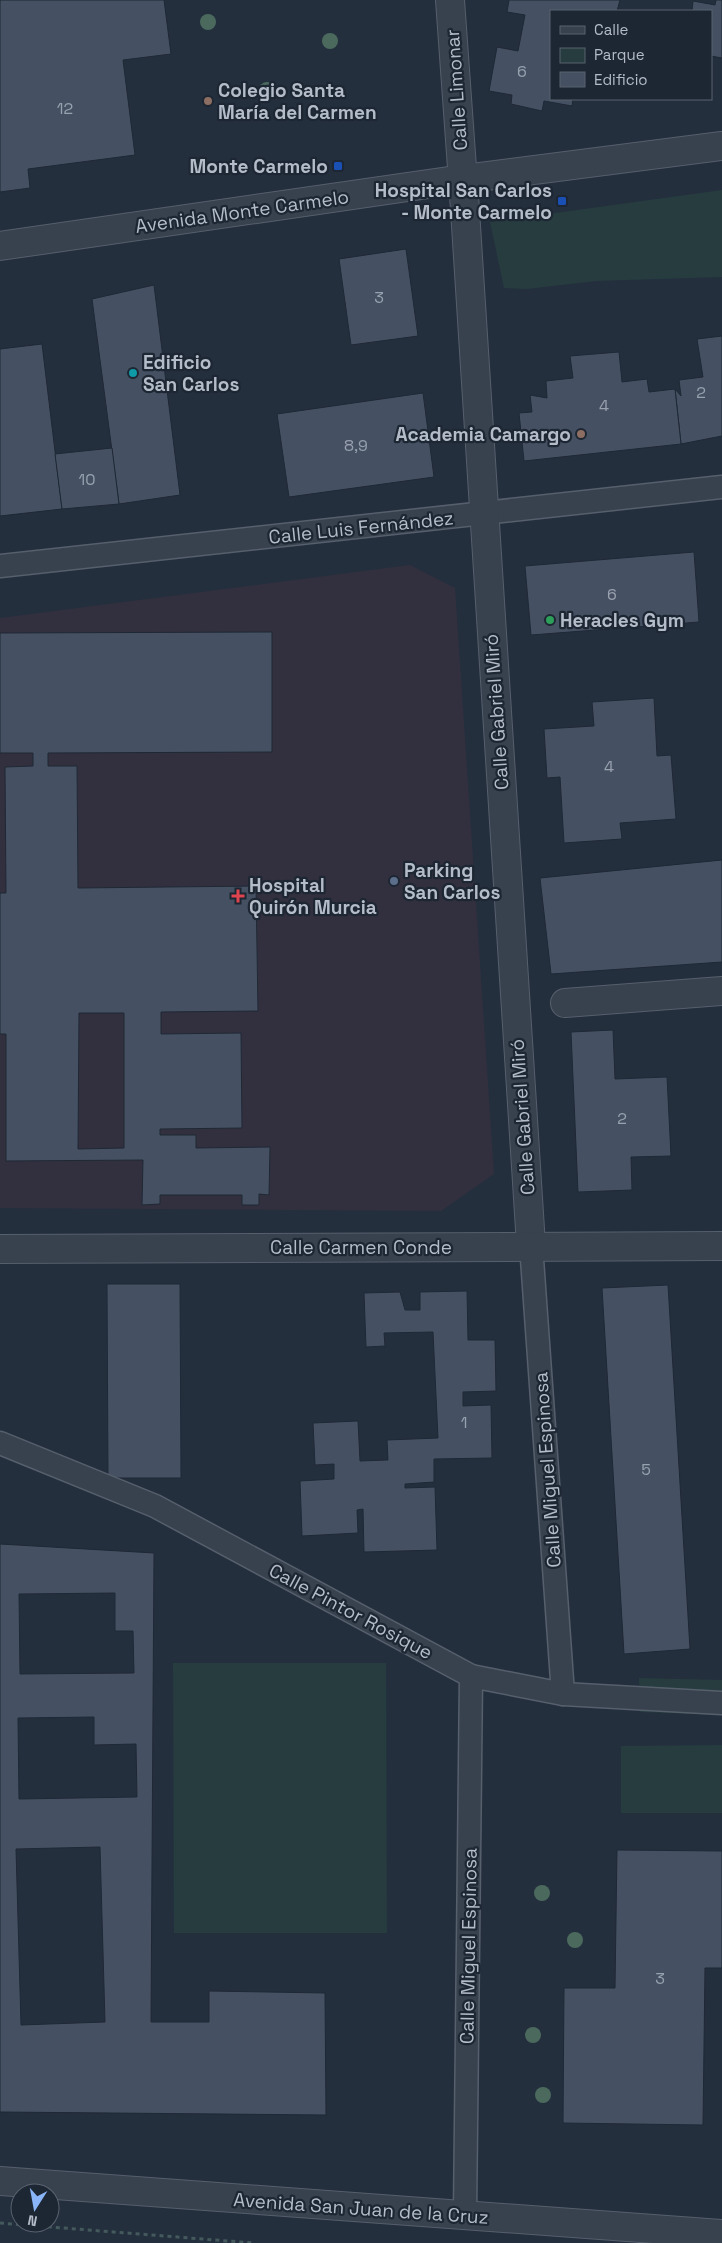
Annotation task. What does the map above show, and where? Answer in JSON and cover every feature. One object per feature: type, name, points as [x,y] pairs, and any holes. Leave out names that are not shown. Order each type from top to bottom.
[{"type":"street","name":"Calle Limonar","points":[[450,0],[464,179]]},
{"type":"street","name":"Avenida Monte Carmelo","points":[[0,246],[464,179],[722,146]]},
{"type":"street","name":"Calle Gabriel Miró","points":[[464,179],[530,1246]]},
{"type":"street","name":"Calle Luis Fernández","points":[[0,566],[722,487]]},
{"type":"street","points":[[565,1003],[722,991]]},
{"type":"street","name":"Calle Miguel Espinosa","points":[[530,1246],[563,1694]]},
{"type":"street","name":"Calle Carmen Conde","points":[[0,1249],[722,1246]]},
{"type":"street","name":"Calle Pintor Rosique","points":[[0,1443],[156,1506],[471,1676],[563,1694],[722,1703]]},
{"type":"street","name":"Calle Miguel Espinosa","points":[[465,2215],[471,1676]]},
{"type":"street","name":"Avenida San Juan de la Cruz","points":[[0,2181],[722,2234]]},
{"type":"path","points":[[0,2222],[253,2243]]},
{"type":"shaded area","name":"Hospital Quirón Murcia","points":[[410,565],[455,588],[494,1174],[441,1211],[0,1208],[0,618]]},
{"type":"green space","points":[[722,190],[722,277],[596,281],[527,289],[504,288],[490,222]]},
{"type":"green space","points":[[173,1663],[386,1663],[387,1933],[174,1933]]},
{"type":"green space","points":[[639,1678],[722,1680],[722,1715],[640,1712]]},
{"type":"green space","points":[[722,1745],[722,1813],[621,1813],[621,1746]]},
{"type":"building","points":[[0,0],[164,0],[171,54],[123,60],[135,155],[28,169],[30,188],[0,192]]},
{"type":"building","points":[[509,0],[620,0],[617,10],[550,10],[550,100],[573,100],[572,106],[544,101],[542,111],[511,104],[512,95],[489,91],[497,47],[518,51],[525,15],[507,12]]},
{"type":"building","points":[[716,0],[722,0],[722,58],[712,56],[712,10],[692,10],[693,1],[715,5]]},
{"type":"building","points":[[406,249],[418,336],[351,345],[339,259]]},
{"type":"building","name":"Edificio San Carlos","points":[[154,285],[180,495],[119,504],[92,299]]},
{"type":"building","points":[[722,336],[722,436],[681,444],[675,389],[681,396],[679,380],[703,377],[697,339]]},
{"type":"building","points":[[42,344],[62,509],[0,516],[0,349]]},
{"type":"building","points":[[619,352],[622,382],[647,379],[649,392],[675,389],[681,444],[524,461],[519,413],[532,412],[530,395],[547,398],[546,381],[573,378],[570,356]]},
{"type":"building","points":[[423,393],[434,477],[289,497],[277,414]]},
{"type":"building","points":[[112,448],[119,504],[62,509],[55,454]]},
{"type":"building","points":[[694,552],[699,622],[531,635],[525,566]]},
{"type":"building","points":[[272,632],[272,752],[48,753],[48,766],[77,766],[78,888],[256,886],[258,1011],[161,1012],[161,1034],[241,1033],[242,1128],[160,1129],[160,1135],[196,1135],[196,1148],[270,1147],[269,1195],[259,1194],[259,1205],[242,1205],[242,1195],[160,1195],[160,1204],[142,1205],[143,1160],[6,1161],[6,1034],[0,1034],[0,893],[6,893],[5,767],[33,766],[33,753],[0,753],[0,633]],"holes":[[[79,1013],[124,1013],[124,1148],[78,1149]]]},
{"type":"building","points":[[654,698],[657,756],[671,755],[676,819],[620,823],[622,839],[564,843],[560,777],[547,778],[544,729],[594,726],[592,702]]},
{"type":"building","points":[[722,860],[722,962],[551,974],[540,878]]},
{"type":"building","points":[[613,1030],[615,1079],[667,1077],[671,1156],[631,1157],[632,1190],[578,1192],[571,1032]]},
{"type":"building","points":[[107,1284],[180,1284],[181,1478],[108,1478]]},
{"type":"building","points":[[668,1285],[690,1649],[624,1654],[602,1288]]},
{"type":"building","points":[[467,1291],[468,1340],[495,1340],[496,1391],[463,1392],[463,1406],[491,1405],[492,1458],[434,1459],[434,1482],[405,1484],[405,1488],[435,1487],[437,1550],[364,1552],[363,1509],[357,1510],[358,1533],[302,1536],[300,1481],[334,1479],[334,1464],[315,1465],[313,1423],[358,1421],[360,1461],[388,1460],[387,1440],[438,1438],[433,1332],[384,1333],[385,1346],[366,1347],[364,1293],[400,1292],[405,1310],[420,1310],[420,1292]]},
{"type":"building","points":[[0,1544],[154,1553],[151,2022],[209,2022],[209,1991],[325,1993],[326,2115],[0,2112]],"holes":[[[115,1593],[115,1631],[133,1631],[134,1673],[20,1674],[19,1594]],[[94,1717],[94,1745],[136,1744],[137,1797],[19,1799],[18,1718]],[[100,1847],[105,2022],[21,2025],[16,1849]]]},
{"type":"building","points":[[617,1850],[722,1851],[722,1968],[705,1968],[703,2125],[563,2123],[564,1988],[615,1988]]},
{"type":"place","name":"Colegio Santa María del Carmen","points":[[208,101]]},
{"type":"place","name":"Monte Carmelo","points":[[338,166]]},
{"type":"place","name":"Hospital San Carlos - Monte Carmelo","points":[[562,201]]},
{"type":"place","name":"Edificio San Carlos","points":[[133,373]]},
{"type":"place","name":"Academia Camargo","points":[[581,434]]},
{"type":"place","name":"Heracles Gym","points":[[550,620]]},
{"type":"place","name":"Parking San Carlos","points":[[394,881]]},
{"type":"place","name":"Hospital Quirón Murcia","points":[[238,896]]}]
